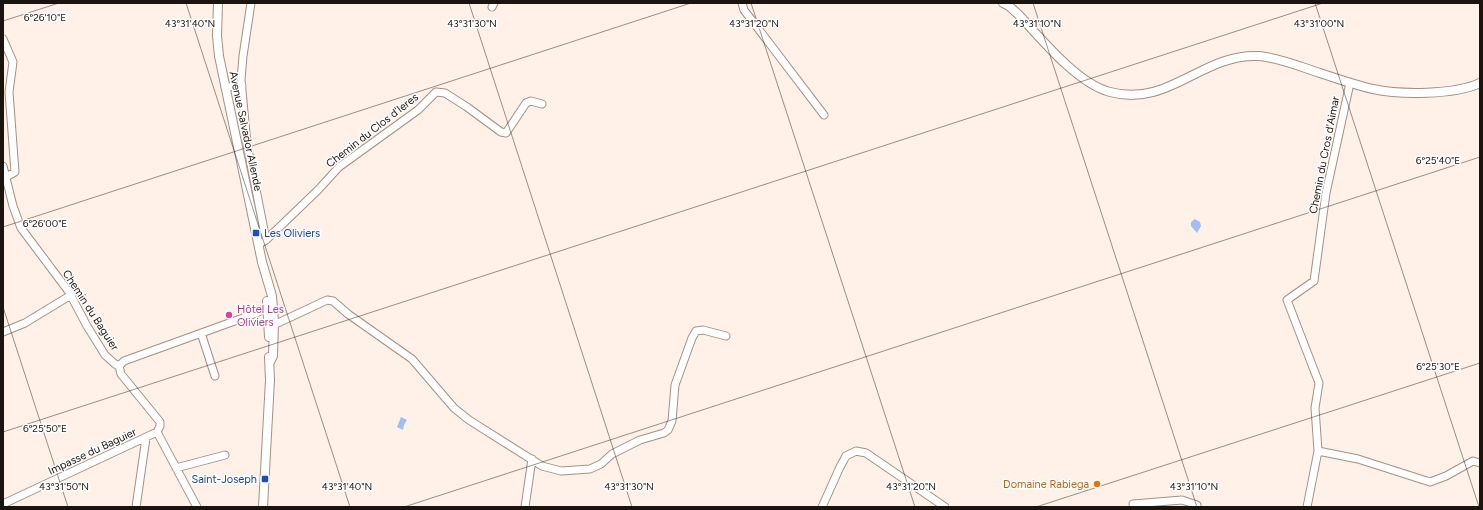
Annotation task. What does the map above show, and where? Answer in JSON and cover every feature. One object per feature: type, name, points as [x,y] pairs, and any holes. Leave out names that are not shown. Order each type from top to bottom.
[{"type":"main road","name":"Avenue Salvador Allende","points":[[218,3],[217,36],[225,87],[262,242],[262,262],[274,332],[273,356],[270,362]]},
{"type":"main road","points":[[1003,3],[1009,6],[1081,78],[1094,87],[1112,93],[1140,95],[1158,92],[1225,60],[1242,56],[1272,58],[1374,90],[1436,93],[1472,87],[1480,83]]},
{"type":"main road","name":"Avenue Salvador Allende","points":[[263,507],[271,314]]},
{"type":"street","points":[[251,3],[243,56],[242,86],[247,144],[262,242]]},
{"type":"street","points":[[742,3],[744,10],[824,115]]},
{"type":"street","points":[[3,39],[13,62],[9,92],[15,172],[6,177]]},
{"type":"street","name":"Chemin du Cros d'Aimar","points":[[1307,507],[1318,451],[1315,408],[1319,384],[1287,300],[1314,281],[1326,193],[1350,83]]},
{"type":"street","points":[[225,87],[242,86]]},
{"type":"street","name":"Chemin du Clos d'Ieres","points":[[262,242],[318,190],[339,166],[418,110],[436,92],[445,93],[501,132],[506,133],[526,103],[531,101],[542,104]]},
{"type":"street","name":"Chemin du Baguier","points":[[3,166],[13,206],[21,228],[71,295],[87,326],[105,355],[119,366],[121,374],[160,422],[157,432],[197,507]]},
{"type":"street","points":[[3,332],[25,322],[71,295]]},
{"type":"street","name":"Chemin du Baguier","points":[[119,366],[127,359],[254,314],[271,314],[278,323],[327,300],[333,301],[348,314],[412,359],[454,408],[468,420],[532,459]]},
{"type":"street","points":[[525,507],[532,459],[542,466],[561,471],[590,469],[601,464],[612,454],[640,440],[664,433],[668,430],[672,421],[675,386],[696,330],[703,330],[726,336]]},
{"type":"street","points":[[201,333],[215,376]]},
{"type":"street","points":[[136,507],[146,438],[157,432]]},
{"type":"street","name":"Impasse du Baguier","points":[[3,504],[146,438]]},
{"type":"street","points":[[822,507],[846,456],[856,451],[866,453],[945,507]]},
{"type":"street","points":[[1318,451],[1358,459],[1430,482],[1446,476],[1473,461],[1480,463]]},
{"type":"street","points":[[176,468],[225,455]]},
{"type":"street","points":[[1133,504],[1182,500],[1197,504],[1197,507]]},
{"type":"water","points":[[1195,219],[1200,222],[1201,226],[1197,233],[1191,226],[1191,222]]},
{"type":"water","points":[[401,417],[407,420],[403,430],[397,427]]},
{"type":"place","name":"Les Oliviers","points":[[256,233]]},
{"type":"place","name":"Hôtel Les Oliviers","points":[[229,315]]},
{"type":"place","name":"Saint-Joseph","points":[[265,479]]},
{"type":"place","name":"Domaine Rabiega","points":[[1097,484]]}]
